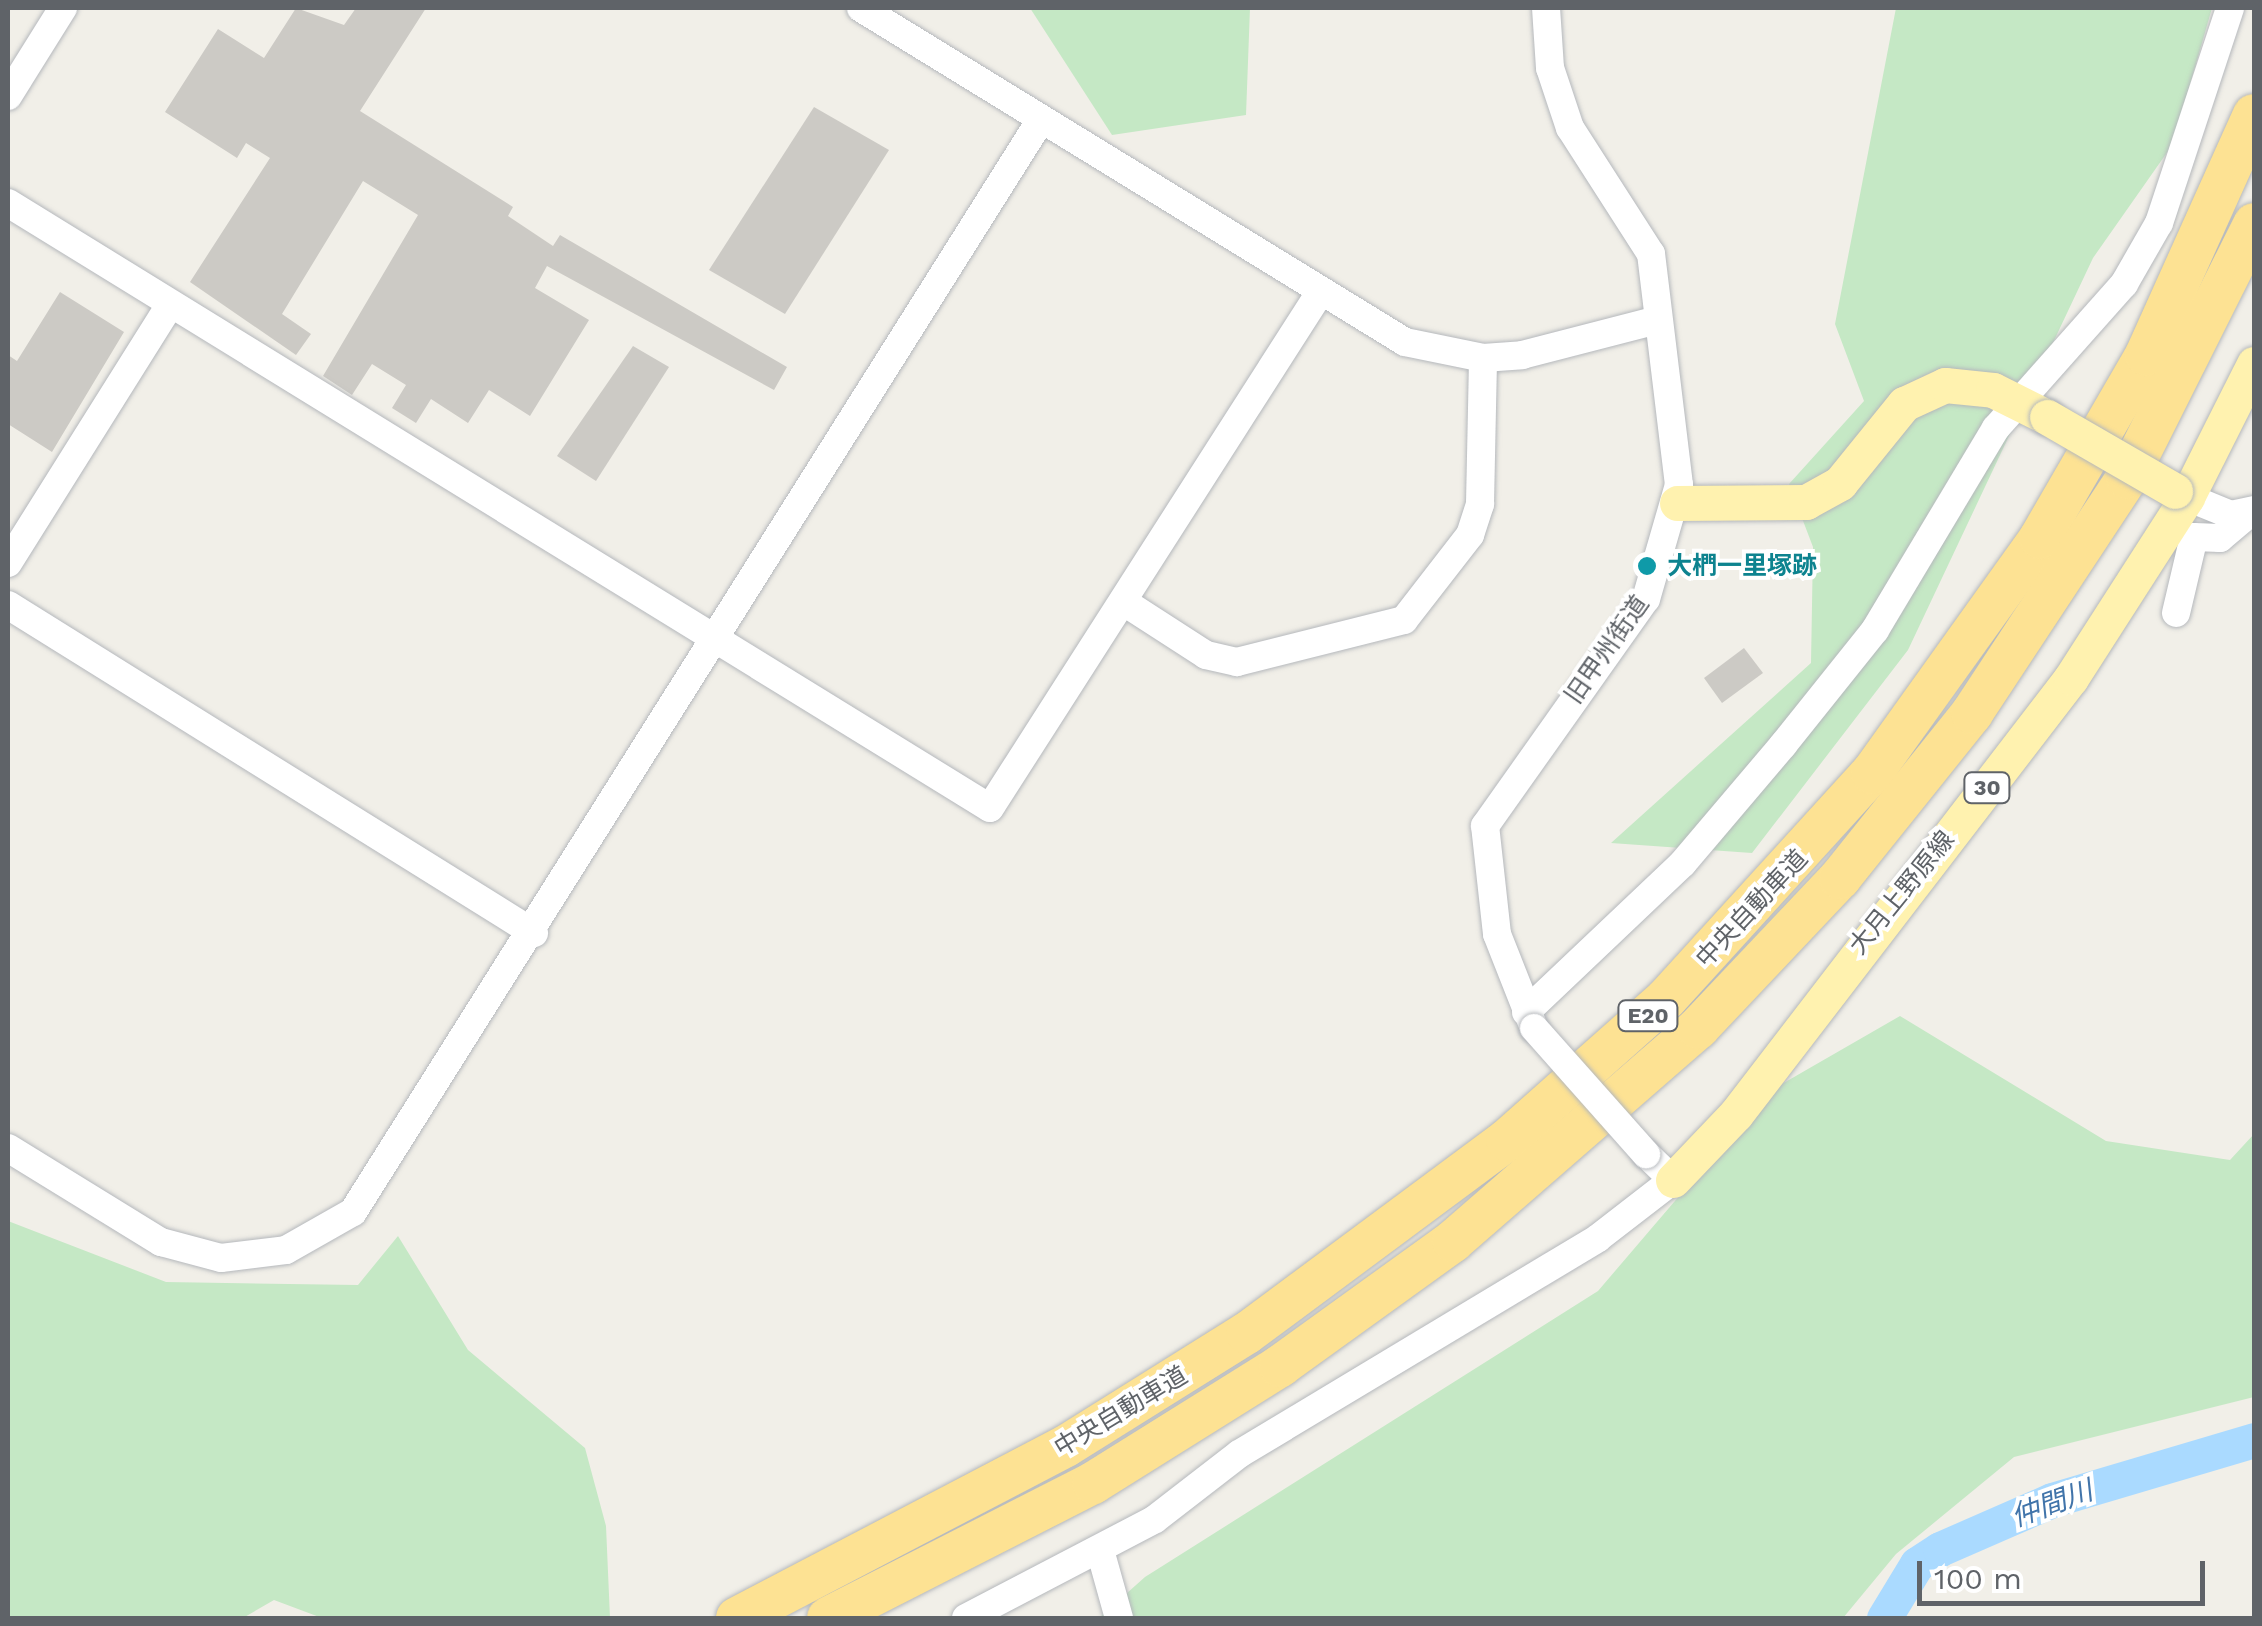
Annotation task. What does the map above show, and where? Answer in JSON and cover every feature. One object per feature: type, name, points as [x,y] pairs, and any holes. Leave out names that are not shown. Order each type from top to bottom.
[{"type":"highway","name":"中央自動車道","points":[[738,1618],[1066,1446],[1247,1334],[1507,1140],[1666,999],[1872,774],[2040,538],[2146,355],[2254,115]]},
{"type":"highway","name":"中央自動車道","points":[[828,1618],[1093,1482],[1280,1366],[1454,1240],[1698,1028],[1840,878],[1982,699],[2127,478],[2254,224]]},
{"type":"main road","name":"大月上野原線","points":[[1672,1180],[1736,1114],[2025,739],[2210,452],[2254,364]]},
{"type":"main road","points":[[1677,504],[1806,502],[1840,483],[1916,396],[1962,383],[2032,408],[2181,494]]},
{"type":"street","points":[[8,96],[63,8]]},
{"type":"street","points":[[860,8],[1319,294],[1405,342],[1483,358],[1653,322]]},
{"type":"street","name":"旧甲州街道","points":[[1546,8],[1550,68],[1570,128],[1645,235],[1677,504],[1646,599],[1485,826],[1497,934],[1530,1020],[1672,1180]]},
{"type":"street","points":[[1530,1020],[1682,863],[1875,630],[2148,246],[2230,8]]},
{"type":"street","points":[[8,1148],[193,1252],[258,1257],[319,1239],[379,1180],[1040,121]]},
{"type":"street","points":[[8,203],[713,642],[990,808],[1126,604],[1319,294]]},
{"type":"street","points":[[8,562],[169,306]]},
{"type":"street","points":[[1126,604],[1206,655],[1238,662],[1404,620],[1470,535],[1480,504],[1483,358]]},
{"type":"street","points":[[2210,452],[2254,407]]},
{"type":"street","points":[[2181,494],[2250,513]]},
{"type":"street","points":[[2176,613],[2194,537],[2220,538],[2250,513]]},
{"type":"street","points":[[8,605],[534,933]]},
{"type":"street","points":[[966,1618],[1100,1550],[1239,1454],[1598,1238],[1672,1180]]},
{"type":"street","points":[[1100,1550],[1119,1618]]},
{"type":"green space","points":[[1030,8],[1250,8],[1246,115],[1112,135]]},
{"type":"green space","points":[[1896,8],[2212,8],[2173,144],[2093,258],[1908,650],[1752,853],[1611,843],[1811,663],[1813,547],[1789,484],[1864,401],[1835,324]]},
{"type":"green space","points":[[1900,1016],[2106,1141],[2230,1160],[2254,1134],[2254,1397],[2014,1457],[1896,1554],[1843,1618],[1099,1618],[1145,1577],[1598,1291],[1768,1092]]},
{"type":"green space","points":[[8,1221],[166,1282],[358,1285],[398,1236],[468,1350],[585,1448],[606,1526],[610,1618],[322,1618],[274,1600],[243,1618],[8,1618]]},
{"type":"building","points":[[296,8],[344,25],[356,8],[426,8],[360,111],[513,207],[508,216],[553,246],[560,235],[787,367],[774,390],[547,266],[535,288],[589,320],[530,416],[489,390],[468,423],[431,399],[416,423],[392,408],[406,385],[372,364],[352,395],[323,376],[418,215],[363,181],[282,314],[311,334],[296,355],[190,282],[270,158],[246,143],[237,158],[165,112],[218,29],[264,58]]},
{"type":"building","points":[[814,107],[889,150],[785,314],[709,270]]},
{"type":"building","points":[[60,292],[124,332],[52,452],[8,424],[8,355],[17,361]]},
{"type":"building","points":[[633,346],[669,367],[596,481],[557,456]]},
{"type":"building","points":[[1744,648],[1763,673],[1722,703],[1704,678]]},
{"type":"waterway","name":"仲間川","points":[[1884,1618],[1917,1564],[1940,1549],[2052,1500],[2254,1440]]},
{"type":"place","name":"大椚一里塚跡","points":[[1647,566]]}]
